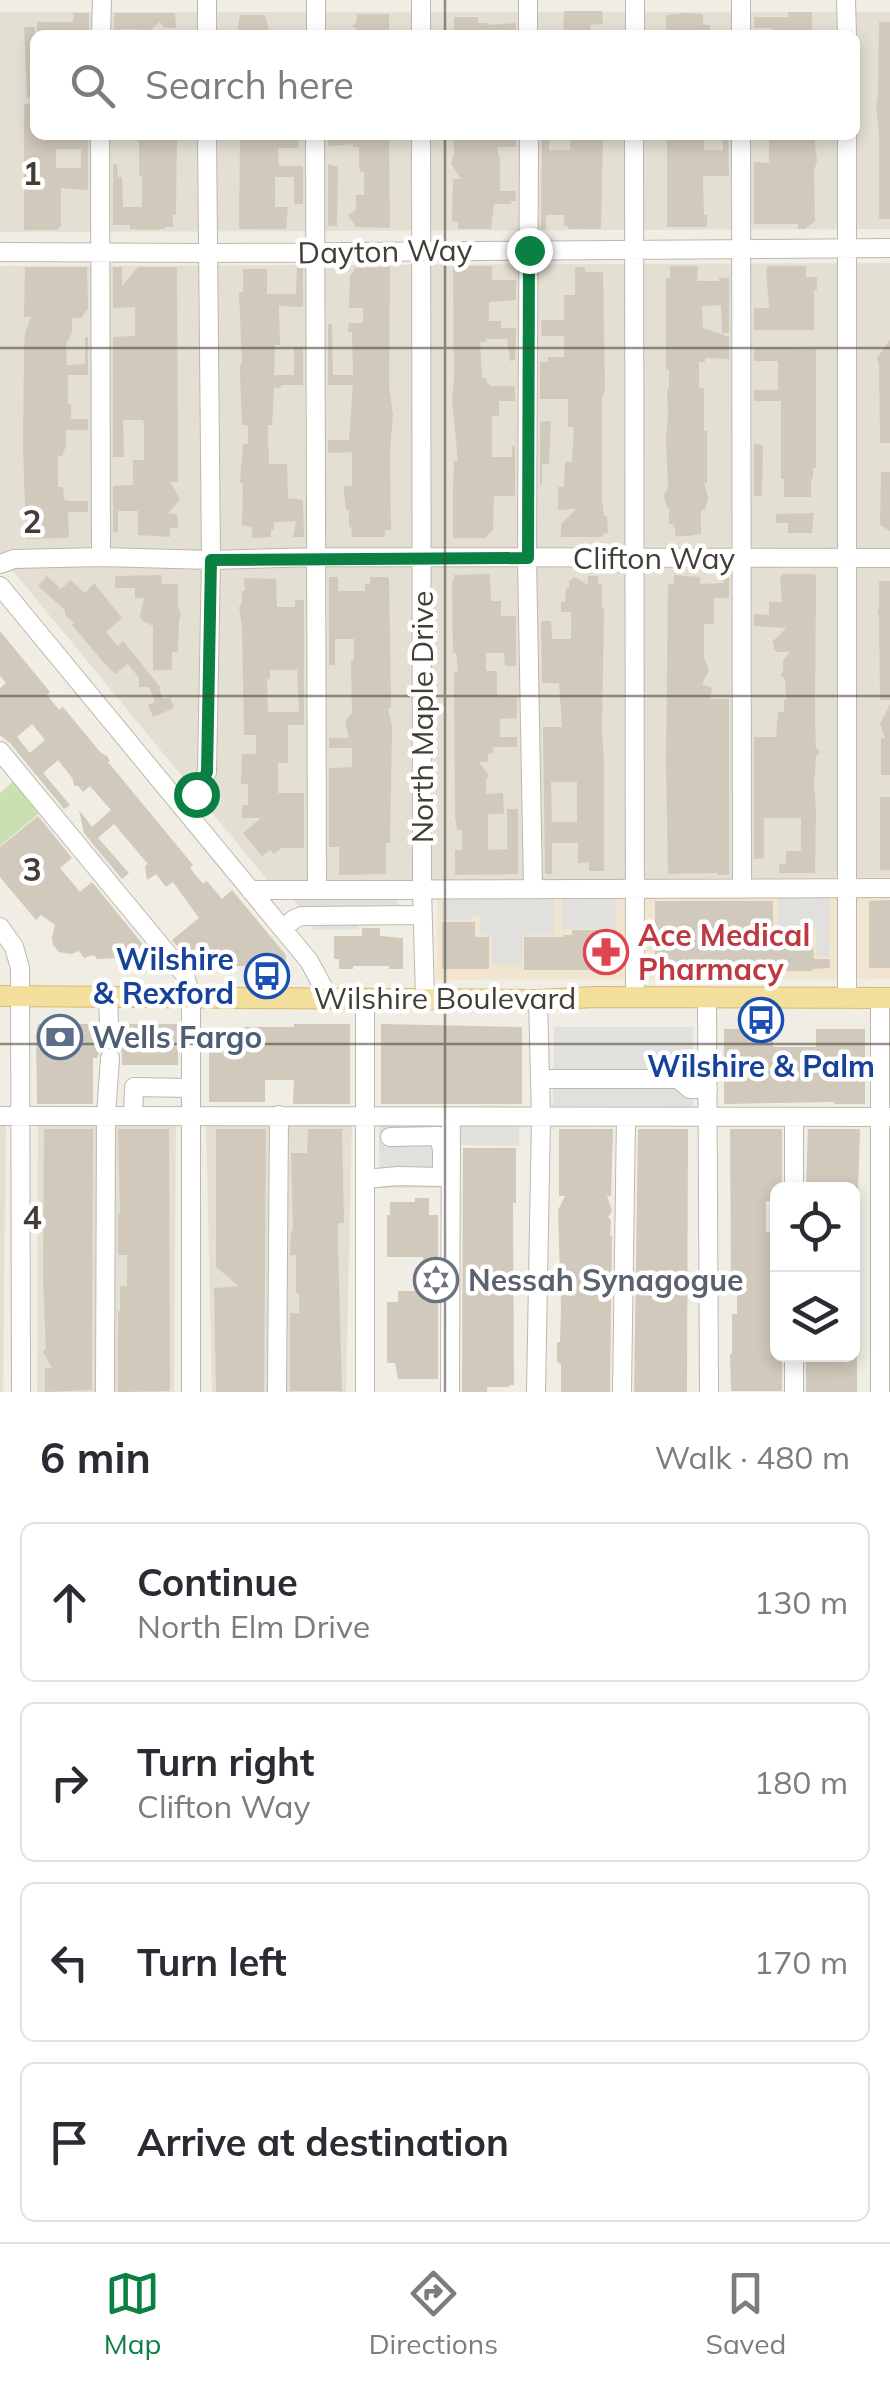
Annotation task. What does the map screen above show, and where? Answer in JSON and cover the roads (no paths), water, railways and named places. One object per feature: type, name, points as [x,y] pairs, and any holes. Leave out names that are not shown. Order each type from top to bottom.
[{"type":"main road","name":"Wilshire Boulevard","points":[[10,996],[885,998]]},
{"type":"street","points":[[102,0],[102,30]]},
{"type":"street","points":[[207,0],[207,30]]},
{"type":"street","points":[[316,0],[316,30]]},
{"type":"street","points":[[421,0],[421,30]]},
{"type":"street","points":[[528,0],[528,30]]},
{"type":"street","points":[[635,0],[635,30]]},
{"type":"street","points":[[741,0],[741,30]]},
{"type":"street","points":[[846,0],[846,30]]},
{"type":"street","points":[[100,140],[101,557]]},
{"type":"street","points":[[186,809],[207,772],[211,560],[207,140]]},
{"type":"street","points":[[314,140],[317,890]]},
{"type":"street","name":"North Maple Drive","points":[[421,140],[425,998]]},
{"type":"street","points":[[529,140],[528,558],[534,889]]},
{"type":"street","points":[[634,140],[635,998]]},
{"type":"street","points":[[740,140],[742,889]]},
{"type":"street","points":[[846,140],[847,998]]},
{"type":"street","name":"Dayton Way","points":[[0,252],[890,248]]},
{"type":"street","name":"Clifton Way","points":[[0,564],[14,558],[101,557],[890,558]]},
{"type":"street","points":[[24,558],[11,589],[6,592],[309,961],[329,998]]},
{"type":"street","points":[[0,751],[185,975],[191,997],[192,1392]]},
{"type":"street","points":[[250,890],[890,888]]},
{"type":"street","points":[[283,929],[302,916],[423,915]]},
{"type":"street","points":[[0,927],[17,958],[10,996],[21,1116],[21,1392]]},
{"type":"street","points":[[108,996],[109,1024]]},
{"type":"street","points":[[365,1392],[366,998]]},
{"type":"street","points":[[707,998],[709,1392]]},
{"type":"street","points":[[880,1392],[885,998]]},
{"type":"street","points":[[536,1392],[541,1118],[538,1000]]},
{"type":"street","points":[[105,1392],[106,1116],[110,1058]]},
{"type":"street","points":[[540,1080],[678,1079],[690,1089],[708,1089]]},
{"type":"street","points":[[133,1116],[134,1088],[191,1088]]},
{"type":"street","points":[[0,1116],[885,1117]]},
{"type":"street","points":[[277,1392],[279,1116]]},
{"type":"street","points":[[622,1392],[626,1117]]},
{"type":"street","points":[[794,1117],[794,1182]]},
{"type":"street","points":[[365,1180],[442,1177],[452,1118]]},
{"type":"street","points":[[390,1137],[439,1136],[447,1149],[450,1392]]},
{"type":"street","points":[[794,1362],[794,1392]]},
{"type":"tunnel","points":[[109,1024],[110,1058]]},
{"type":"place","name":"Ace Medical Pharmacy","points":[[606,952]]},
{"type":"place","name":"Wilshire & Rexford","points":[[267,976]]},
{"type":"place","name":"Wilshire & Palm","points":[[761,1020]]},
{"type":"place","name":"Wells Fargo","points":[[60,1037]]},
{"type":"place","name":"Nessah Synagogue","points":[[436,1280]]}]
